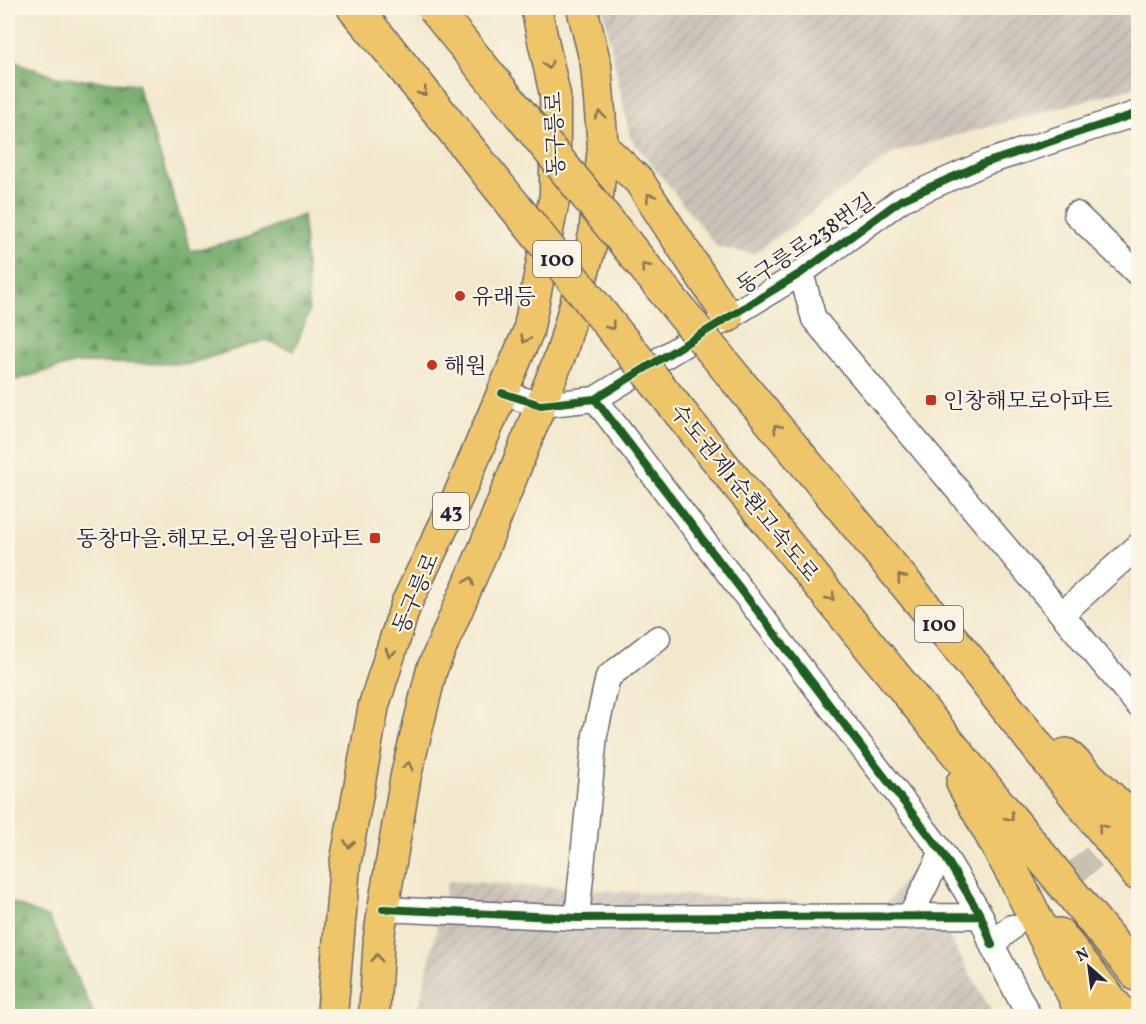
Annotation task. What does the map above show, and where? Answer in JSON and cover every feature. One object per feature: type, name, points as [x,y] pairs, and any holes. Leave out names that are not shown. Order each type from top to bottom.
[{"type":"highway","name":"수도권제1순환고속도로","points":[[354,8],[1138,975]]},
{"type":"highway","name":"100","points":[[434,8],[735,378],[973,665],[1138,874]]},
{"type":"highway","points":[[973,665],[1138,825]]},
{"type":"highway","points":[[921,706],[1016,879],[1075,997],[1082,1017]]},
{"type":"highway","points":[[1016,879],[1123,1017]]},
{"type":"main road","name":"동구릉로","points":[[332,1017],[345,865],[374,705],[406,604],[460,492],[528,332],[555,195],[555,95],[536,8]]},
{"type":"main road","name":"동구릉로","points":[[374,1017],[383,909],[406,775],[432,669],[562,351],[594,235],[603,147],[596,64],[582,8]]},
{"type":"main road","points":[[603,147],[639,181],[728,317]]},
{"type":"street","name":"동구릉로238번길","points":[[502,393],[541,405],[595,399],[801,273],[901,200],[985,163],[1138,113]]},
{"type":"street","points":[[1076,214],[1138,274]]},
{"type":"street","points":[[801,273],[814,319],[1138,705]]},
{"type":"street","points":[[595,399],[942,852],[981,916],[992,945],[1029,1017]]},
{"type":"street","points":[[1062,614],[1138,546]]},
{"type":"street","points":[[577,918],[595,735],[608,677],[658,638]]},
{"type":"street","points":[[910,917],[942,852]]},
{"type":"street","points":[[383,909],[577,918],[981,916]]},
{"type":"street","points":[[992,945],[1012,927]]},
{"type":"shaded area","points":[[603,8],[1138,8],[1138,86],[896,152],[753,254],[717,247],[630,137]]},
{"type":"shaded area","points":[[911,871],[994,1016],[420,1016],[420,1000],[448,881],[884,907]]},
{"type":"green space","points":[[8,59],[56,77],[137,84],[191,251],[243,239],[303,215],[309,312],[294,351],[265,340],[189,364],[76,363],[8,382]]},
{"type":"green space","points":[[8,901],[49,918],[95,1016],[8,1016]]},
{"type":"tunnel","points":[[1021,919],[1124,831]]},
{"type":"cycle path","points":[[502,393],[541,405],[595,399],[801,273],[901,200],[985,163],[1138,113]]},
{"type":"cycle path","points":[[595,399],[942,852],[981,916],[992,945]]},
{"type":"cycle path","points":[[383,909],[577,918],[981,916]]},
{"type":"place","name":"유래등","points":[[460,296]]},
{"type":"place","name":"해원","points":[[432,365]]},
{"type":"place","name":"인창해모로아파트","points":[[931,400]]},
{"type":"place","name":"동창마을.해모로.어울림아파트","points":[[375,538]]}]
